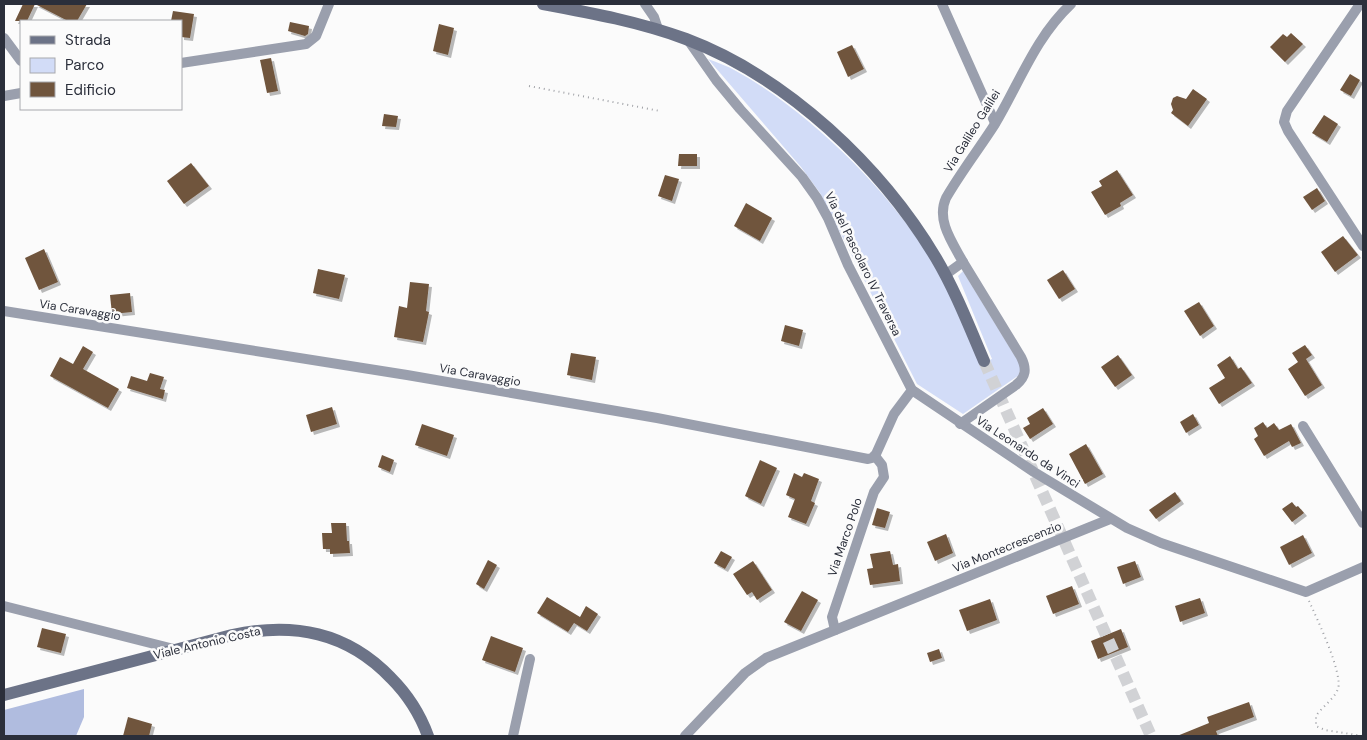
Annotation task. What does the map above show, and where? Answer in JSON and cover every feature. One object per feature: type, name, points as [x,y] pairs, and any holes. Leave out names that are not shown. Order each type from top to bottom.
[{"type":"main road","points":[[543,4],[615,18],[688,40],[730,59],[761,77],[809,113],[842,141],[868,168],[900,206],[922,237],[946,275],[984,361]]},
{"type":"main road","name":"Viale Antonio Costa","points":[[4,695],[239,634],[266,630],[299,631],[330,637],[364,654],[389,676],[413,704],[428,736]]},
{"type":"street","points":[[182,63],[306,44],[316,36],[329,4]]},
{"type":"street","points":[[645,4],[654,17],[658,30]]},
{"type":"street","points":[[942,4],[995,123]]},
{"type":"street","name":"Via Galileo Galilei","points":[[962,262],[945,225],[942,209],[948,194],[995,123],[1039,42],[1056,19],[1071,4]]},
{"type":"street","points":[[1360,4],[1287,111],[1284,122],[1297,147],[1363,246]]},
{"type":"street","points":[[4,38],[20,60]]},
{"type":"street","name":"Via del Pascolaro IV Traversa","points":[[688,40],[722,87],[802,177],[817,198],[828,218],[848,265],[912,390],[960,424]]},
{"type":"street","points":[[4,96],[20,93]]},
{"type":"street","points":[[946,275],[962,262]]},
{"type":"street","name":"Via Leonardo da Vinci","points":[[962,262],[1021,357],[1025,371],[1024,377],[1016,385],[960,424],[1110,519]]},
{"type":"street","name":"Via Caravaggio","points":[[4,311],[407,375],[657,418],[868,459],[874,456]]},
{"type":"street","points":[[874,456],[894,414],[912,390]]},
{"type":"street","points":[[1302,426],[1363,522]]},
{"type":"street","name":"Via Marco Polo","points":[[835,630],[832,617],[874,492],[884,477],[882,465],[874,456]]},
{"type":"street","points":[[1110,519],[1161,543],[1306,592],[1363,566]]},
{"type":"street","name":"Via Montecrescenzio","points":[[685,736],[740,677],[753,666],[770,656],[1110,519]]},
{"type":"street","points":[[4,606],[174,650]]},
{"type":"street","points":[[512,736],[530,659]]},
{"type":"path","points":[[529,86],[660,111]]},
{"type":"path","points":[[1306,592],[1335,665],[1338,678],[1338,689],[1335,696],[1316,716],[1316,726],[1325,730],[1363,736]]},
{"type":"green space","points":[[708,59],[736,71],[794,109],[822,133],[875,186],[899,214],[938,271],[980,364],[992,359],[958,276],[963,271],[1021,366],[1019,375],[963,414],[917,384],[820,193],[801,167]]},
{"type":"shaded area","points":[[84,689],[84,717],[76,736],[4,736],[4,710]]},
{"type":"building","points":[[23,4],[35,4],[27,20],[15,21]]},
{"type":"building","points":[[35,4],[87,4],[78,20],[66,20]]},
{"type":"building","points":[[173,11],[194,14],[190,38],[182,37],[182,20],[171,20]]},
{"type":"building","points":[[290,22],[309,26],[308,34],[305,36],[288,31]]},
{"type":"building","points":[[439,24],[454,28],[448,55],[433,51]]},
{"type":"building","points":[[1291,33],[1303,44],[1285,62],[1270,47],[1283,34],[1287,37]]},
{"type":"building","points":[[852,45],[864,69],[848,77],[837,52]]},
{"type":"building","points":[[271,58],[278,91],[267,93],[260,60]]},
{"type":"building","points":[[1350,74],[1360,80],[1351,96],[1340,90]]},
{"type":"building","points":[[1193,89],[1207,99],[1188,126],[1171,113],[1173,110],[1171,104],[1173,98],[1177,96],[1186,99]]},
{"type":"building","points":[[384,114],[398,116],[396,127],[382,126]]},
{"type":"building","points":[[1324,115],[1338,124],[1327,142],[1312,133]]},
{"type":"building","points":[[679,154],[697,154],[697,166],[678,166]]},
{"type":"building","points":[[191,163],[209,186],[184,204],[167,181]]},
{"type":"building","points":[[1117,170],[1133,195],[1120,203],[1121,206],[1105,215],[1091,192],[1102,186],[1099,181]]},
{"type":"building","points":[[665,175],[679,179],[672,201],[658,196]]},
{"type":"building","points":[[1317,188],[1325,201],[1312,210],[1303,197]]},
{"type":"building","points":[[746,203],[772,218],[760,241],[734,226]]},
{"type":"building","points":[[1343,236],[1358,255],[1335,272],[1321,252]]},
{"type":"building","points":[[44,249],[58,282],[39,290],[25,258]]},
{"type":"building","points":[[318,269],[345,275],[339,299],[313,293]]},
{"type":"building","points":[[1063,270],[1075,289],[1059,299],[1047,280]]},
{"type":"building","points":[[410,282],[429,284],[426,311],[429,312],[423,342],[394,337],[399,306],[407,308]]},
{"type":"building","points":[[130,293],[132,312],[112,314],[110,295]]},
{"type":"building","points":[[1199,302],[1214,326],[1200,336],[1184,311]]},
{"type":"building","points":[[785,325],[803,330],[799,346],[781,341]]},
{"type":"building","points":[[1305,345],[1312,355],[1306,359],[1322,385],[1305,396],[1288,369],[1298,362],[1292,353]]},
{"type":"building","points":[[83,346],[93,352],[83,369],[119,389],[108,408],[50,376],[60,357],[73,364]]},
{"type":"building","points":[[571,353],[596,357],[592,380],[567,375]]},
{"type":"building","points":[[1118,355],[1132,375],[1115,387],[1101,367]]},
{"type":"building","points":[[1230,356],[1238,369],[1241,367],[1252,383],[1219,404],[1209,388],[1225,378],[1217,365]]},
{"type":"building","points":[[150,373],[164,377],[160,389],[165,390],[163,399],[127,388],[131,376],[147,381]]},
{"type":"building","points":[[332,407],[337,424],[311,432],[306,415]]},
{"type":"building","points":[[1043,408],[1053,424],[1030,439],[1023,428],[1030,424],[1027,418]]},
{"type":"building","points":[[1193,414],[1199,425],[1186,433],[1180,422]]},
{"type":"building","points":[[1263,422],[1267,428],[1274,423],[1279,430],[1291,424],[1301,443],[1292,447],[1289,441],[1264,456],[1254,439],[1258,436],[1254,428]]},
{"type":"building","points":[[422,424],[454,435],[447,456],[415,445]]},
{"type":"building","points":[[1086,444],[1103,474],[1085,484],[1069,454]]},
{"type":"building","points":[[382,455],[394,460],[390,472],[378,467]]},
{"type":"building","points":[[760,460],[777,468],[761,504],[745,496]]},
{"type":"building","points":[[794,473],[802,477],[804,473],[819,479],[811,501],[815,503],[806,524],[788,517],[795,499],[786,495]]},
{"type":"building","points":[[1175,492],[1181,501],[1156,519],[1149,510]]},
{"type":"building","points":[[1292,502],[1304,513],[1292,522],[1282,509]]},
{"type":"building","points":[[877,508],[890,512],[885,528],[872,525]]},
{"type":"building","points":[[331,523],[346,523],[350,553],[330,554],[330,549],[323,549],[322,533],[332,533]]},
{"type":"building","points":[[946,534],[953,553],[935,561],[927,542]]},
{"type":"building","points":[[1303,535],[1312,553],[1289,565],[1280,547]]},
{"type":"building","points":[[721,551],[732,557],[725,569],[714,563]]},
{"type":"building","points":[[890,551],[893,565],[898,564],[900,581],[870,585],[867,569],[873,568],[870,554]]},
{"type":"building","points":[[488,560],[497,565],[484,589],[476,584]]},
{"type":"building","points":[[753,561],[772,590],[757,600],[752,592],[747,595],[733,574]]},
{"type":"building","points":[[1135,561],[1141,577],[1123,584],[1117,567]]},
{"type":"building","points":[[1072,586],[1079,604],[1053,614],[1046,596]]},
{"type":"building","points":[[802,591],[818,600],[801,631],[784,622]]},
{"type":"building","points":[[547,597],[580,617],[586,606],[598,614],[587,631],[574,623],[568,632],[537,613]]},
{"type":"building","points":[[1200,598],[1205,613],[1180,622],[1175,606]]},
{"type":"building","points":[[990,599],[997,620],[967,631],[959,610]]},
{"type":"building","points":[[42,628],[66,634],[61,653],[37,647]]},
{"type":"building","points":[[1121,629],[1128,647],[1098,659],[1091,641]]},
{"type":"building","points":[[491,636],[523,648],[515,672],[482,660]]},
{"type":"building","points":[[939,649],[942,658],[930,662],[927,653]]},
{"type":"building","points":[[1249,702],[1254,717],[1216,731],[1218,736],[1177,736],[1209,723],[1207,717]]},
{"type":"building","points":[[128,717],[152,724],[149,736],[123,736]]},
{"type":"tunnel","points":[[984,361],[1151,736]]}]
